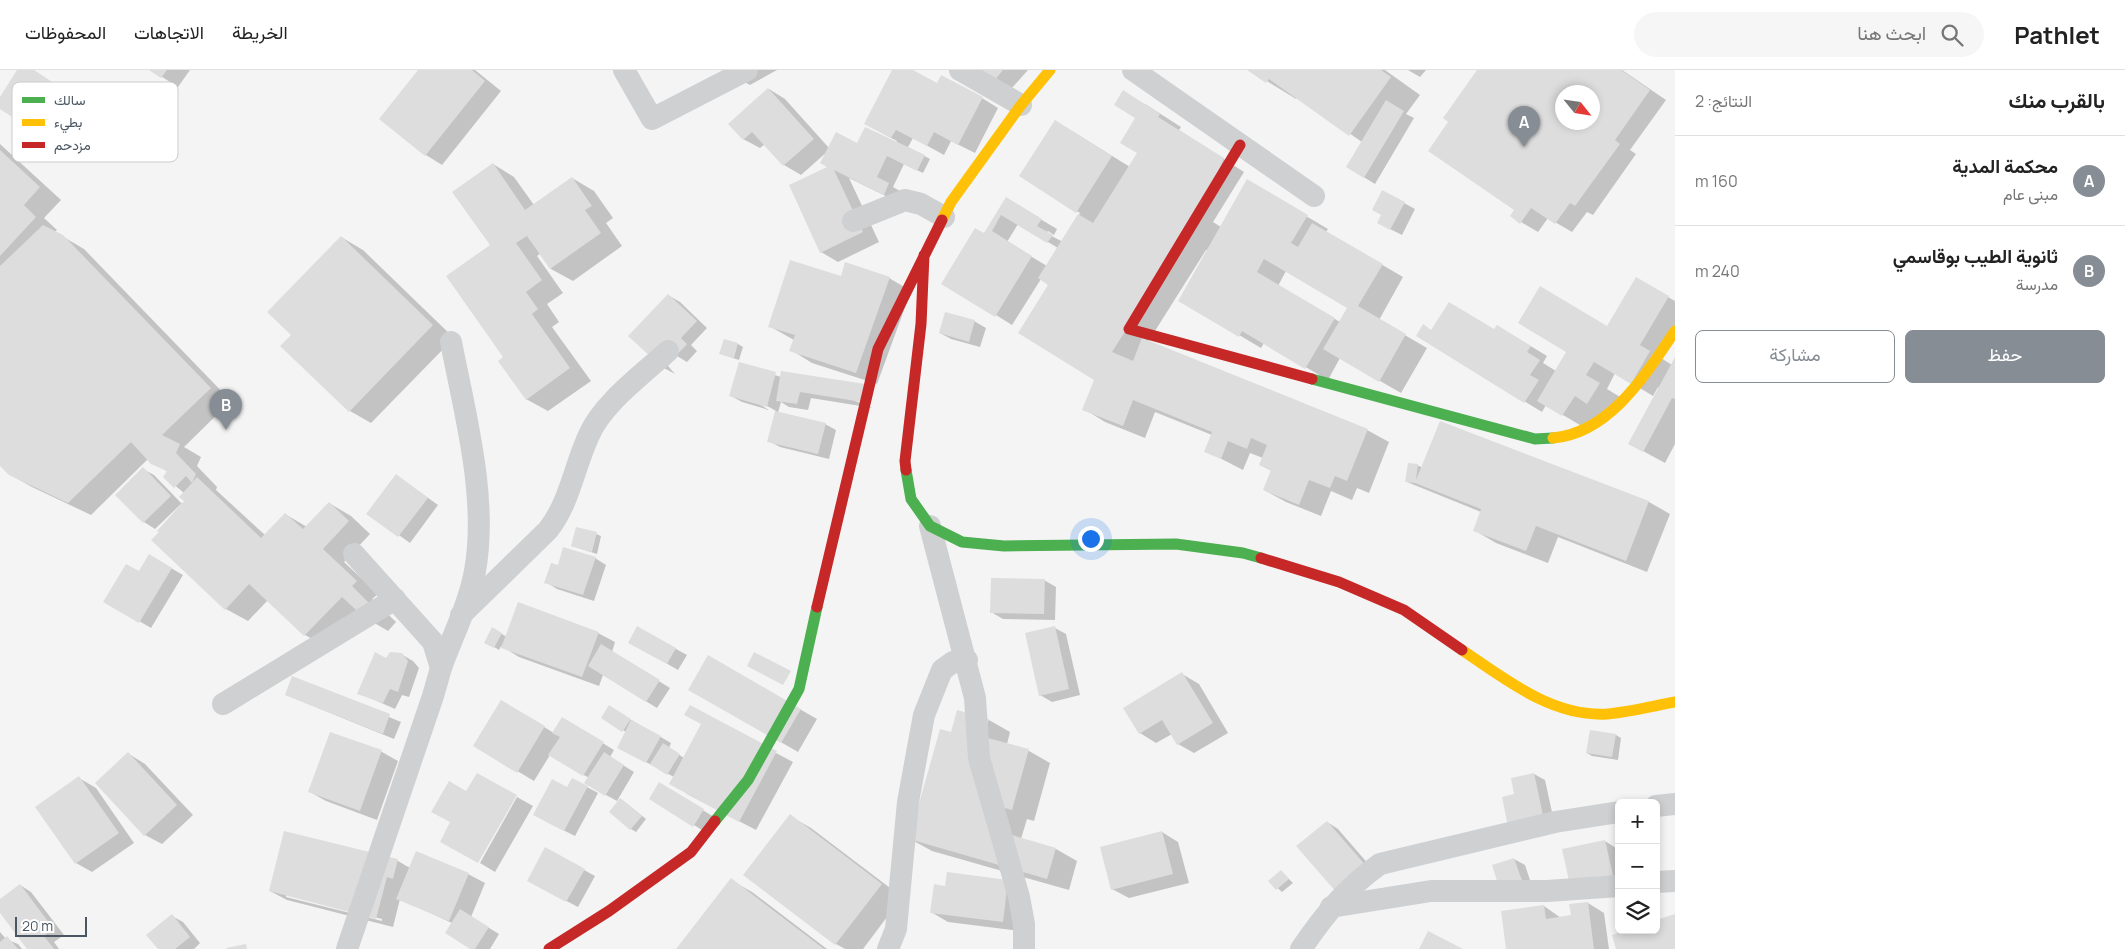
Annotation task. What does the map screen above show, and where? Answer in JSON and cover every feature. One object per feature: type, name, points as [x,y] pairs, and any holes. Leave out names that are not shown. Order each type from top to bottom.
[{"type":"street","points":[[624,70],[652,119],[747,70]]},
{"type":"street","points":[[960,70],[1022,105]]},
{"type":"street","points":[[548,949],[609,911],[692,852],[748,780],[798,689],[837,515],[878,349],[951,202],[1050,70]]},
{"type":"street","points":[[1133,70],[1314,196]]},
{"type":"street","points":[[1240,145],[1129,329],[1535,439],[1566,436],[1596,422],[1651,368],[1675,331]]},
{"type":"street","points":[[853,221],[904,200],[921,204],[944,217]]},
{"type":"street","points":[[924,255],[920,333],[905,462],[911,499],[930,526],[966,660],[975,698],[979,758],[1019,897],[1024,924],[1024,949]]},
{"type":"street","points":[[347,949],[475,572],[478,524],[474,460],[451,342]]},
{"type":"street","points":[[461,615],[548,530],[560,515],[589,434],[601,414],[668,351]]},
{"type":"street","points":[[930,526],[962,542],[1004,546],[1176,544],[1243,553],[1340,582],[1404,610],[1530,696],[1573,710],[1606,714],[1675,702]]},
{"type":"street","points":[[354,554],[432,642],[441,668]]},
{"type":"street","points":[[223,704],[395,599]]},
{"type":"street","points":[[888,949],[896,929],[908,802],[924,715],[942,670],[953,662],[966,660]]},
{"type":"street","points":[[1660,806],[1675,804]]},
{"type":"street","points":[[1301,949],[1331,907],[1357,881],[1380,864],[1556,822],[1615,813]]},
{"type":"street","points":[[1660,882],[1675,881]]},
{"type":"street","points":[[1331,907],[1431,891],[1547,891],[1615,886]]},
{"type":"building","points":[[17,70],[34,70],[52,82],[12,82],[12,117],[0,109],[0,97]]},
{"type":"building","points":[[149,70],[167,70],[161,78]]},
{"type":"building","points":[[418,70],[472,70],[485,81],[425,156],[379,119]]},
{"type":"building","points":[[892,70],[913,70],[937,83],[941,75],[983,97],[958,145],[934,132],[927,146],[896,130],[891,138],[864,124]]},
{"type":"building","points":[[981,70],[1003,70],[994,81]]},
{"type":"building","points":[[1247,70],[1381,70],[1391,77],[1349,136],[1269,79],[1266,83]]},
{"type":"building","points":[[1477,70],[1621,70],[1650,90],[1615,140],[1620,144],[1575,206],[1570,203],[1555,224],[1531,208],[1520,224],[1510,216],[1514,210],[1428,151],[1448,122],[1443,118]]},
{"type":"building","points":[[768,88],[814,139],[783,166],[752,132],[743,140],[728,124]]},
{"type":"building","points":[[1123,90],[1160,114],[1158,117],[1224,158],[1200,213],[1112,352],[1133,361],[1142,338],[1368,429],[1347,481],[1335,476],[1330,488],[1309,480],[1299,505],[1263,490],[1271,470],[1259,465],[1267,445],[1251,438],[1247,449],[1228,441],[1221,459],[1204,452],[1212,432],[1133,400],[1123,426],[1082,410],[1094,380],[1018,333],[1048,285],[1038,278],[1078,214],[1093,223],[1137,153],[1120,143],[1135,118],[1114,105]]},
{"type":"building","points":[[1386,100],[1404,111],[1364,178],[1346,167]]},
{"type":"building","points":[[1055,120],[1112,156],[1076,213],[1019,176]]},
{"type":"building","points":[[865,127],[925,155],[917,171],[887,156],[877,177],[889,183],[884,195],[834,170],[863,232],[820,253],[789,185],[827,167],[820,163],[836,132],[857,143]]},
{"type":"building","points":[[0,150],[40,187],[24,205],[36,217],[0,256]]},
{"type":"building","points":[[493,163],[525,210],[572,177],[592,206],[585,210],[601,233],[550,269],[527,236],[516,243],[542,280],[526,292],[538,309],[532,314],[570,368],[526,400],[498,361],[503,357],[446,276],[490,245],[452,192]]},
{"type":"building","points":[[1247,179],[1308,215],[1291,243],[1298,247],[1312,223],[1383,264],[1358,306],[1406,334],[1379,382],[1323,349],[1347,308],[1264,259],[1257,272],[1335,318],[1305,369],[1242,331],[1239,337],[1178,301]]},
{"type":"building","points":[[1382,190],[1405,202],[1390,230],[1377,223],[1381,215],[1372,210]]},
{"type":"building","points":[[1006,197],[1042,219],[1037,226],[1053,235],[1047,243],[1001,215],[992,231],[1032,256],[995,317],[941,284],[975,228],[984,233]]},
{"type":"building","points":[[43,225],[63,235],[211,388],[162,435],[180,444],[176,453],[196,474],[192,483],[186,476],[174,488],[163,477],[167,471],[151,464],[131,442],[68,503],[9,475],[0,466],[0,266]]},
{"type":"building","points":[[341,236],[433,325],[349,412],[280,346],[291,335],[267,312]]},
{"type":"building","points":[[790,260],[841,276],[845,262],[890,277],[856,373],[789,351],[795,335],[768,327]]},
{"type":"building","points":[[1636,277],[1669,296],[1640,345],[1650,351],[1631,384],[1594,362],[1586,375],[1600,383],[1587,404],[1575,396],[1562,416],[1537,401],[1566,352],[1518,323],[1540,286],[1607,326]]},
{"type":"building","points":[[668,294],[697,321],[681,338],[687,344],[664,369],[628,336]]},
{"type":"building","points":[[1449,302],[1494,329],[1497,325],[1531,346],[1527,352],[1540,360],[1530,375],[1539,380],[1524,403],[1416,336],[1423,324],[1431,330]]},
{"type":"building","points":[[945,312],[975,320],[969,342],[939,333]]},
{"type":"building","points":[[724,339],[738,343],[734,358],[719,354]]},
{"type":"building","points":[[1675,357],[1675,399],[1672,398],[1643,452],[1628,444]]},
{"type":"building","points":[[739,362],[776,372],[767,407],[729,396]]},
{"type":"building","points":[[781,371],[865,384],[862,402],[800,392],[797,404],[776,401]]},
{"type":"building","points":[[775,411],[826,423],[818,454],[767,442]]},
{"type":"building","points":[[1440,421],[1649,501],[1626,561],[1536,526],[1526,551],[1473,531],[1481,509],[1415,483],[1405,482],[1408,463],[1418,464],[1416,480]]},
{"type":"building","points":[[143,467],[171,496],[143,523],[115,495]]},
{"type":"building","points":[[396,474],[428,498],[398,537],[366,514]]},
{"type":"building","points":[[197,477],[261,538],[285,513],[303,529],[329,502],[349,521],[323,549],[357,581],[352,586],[375,609],[366,619],[342,597],[304,636],[249,584],[225,610],[151,540],[184,501],[179,497]]},
{"type":"building","points":[[576,527],[597,532],[592,552],[571,546]]},
{"type":"building","points":[[563,547],[596,557],[583,595],[544,583],[551,563],[558,565]]},
{"type":"building","points":[[149,554],[172,568],[139,623],[103,602],[126,564],[139,571]]},
{"type":"building","points":[[991,578],[1045,579],[1044,614],[990,613]]},
{"type":"building","points":[[518,602],[599,632],[582,677],[501,648]]},
{"type":"building","points":[[637,626],[676,648],[667,664],[628,643]]},
{"type":"building","points":[[1055,626],[1069,689],[1039,696],[1025,633]]},
{"type":"building","points":[[492,627],[502,633],[494,648],[484,643]]},
{"type":"building","points":[[601,644],[660,680],[646,702],[588,666]]},
{"type":"building","points":[[375,652],[386,658],[390,652],[402,653],[408,661],[398,692],[390,689],[383,703],[357,694]]},
{"type":"building","points":[[754,652],[791,671],[783,685],[747,666]]},
{"type":"building","points":[[708,655],[801,709],[781,743],[688,690]]},
{"type":"building","points":[[1182,672],[1213,723],[1177,745],[1162,720],[1139,734],[1123,708]]},
{"type":"building","points":[[292,676],[390,714],[383,734],[285,695]]},
{"type":"building","points":[[501,700],[545,726],[517,773],[473,746]]},
{"type":"building","points":[[609,705],[631,719],[622,732],[601,718]]},
{"type":"building","points":[[690,705],[777,751],[739,822],[669,784],[701,724],[684,715]]},
{"type":"building","points":[[957,710],[989,719],[984,737],[1029,749],[1012,810],[1005,808],[998,831],[1056,848],[1047,879],[909,839],[940,729],[951,732]]},
{"type":"building","points":[[562,717],[604,742],[583,776],[548,755],[560,737],[552,733]]},
{"type":"building","points":[[631,720],[661,736],[646,763],[617,748]]},
{"type":"building","points":[[1590,730],[1616,734],[1612,757],[1586,753]]},
{"type":"building","points":[[330,732],[382,750],[360,811],[308,792]]},
{"type":"building","points":[[663,743],[680,754],[667,775],[650,764]]},
{"type":"building","points":[[128,752],[177,805],[144,836],[95,783]]},
{"type":"building","points":[[604,752],[624,765],[605,796],[584,783]]},
{"type":"building","points":[[477,773],[517,795],[478,863],[440,842],[450,822],[431,812],[449,781],[466,791]]},
{"type":"building","points":[[1534,773],[1544,820],[1508,827],[1502,797],[1514,794],[1511,778]]},
{"type":"building","points":[[79,776],[119,833],[75,864],[35,807]]},
{"type":"building","points":[[572,778],[588,786],[564,831],[533,815],[552,779],[567,787]]},
{"type":"building","points":[[659,782],[704,809],[693,827],[649,799]]},
{"type":"building","points":[[620,798],[642,816],[630,830],[609,812]]},
{"type":"building","points":[[790,814],[882,884],[835,945],[743,875]]},
{"type":"building","points":[[1327,821],[1367,867],[1337,893],[1296,846]]},
{"type":"building","points":[[284,831],[398,859],[393,879],[387,877],[376,919],[269,891]]},
{"type":"building","points":[[1162,831],[1173,874],[1111,890],[1100,847]]},
{"type":"building","points":[[1605,840],[1614,880],[1571,890],[1562,849]]},
{"type":"building","points":[[545,847],[585,869],[566,902],[527,881]]},
{"type":"building","points":[[416,851],[469,873],[449,921],[396,899]]},
{"type":"building","points":[[1514,858],[1525,889],[1502,897],[1492,865]]},
{"type":"building","points":[[1281,870],[1289,879],[1276,890],[1268,881]]},
{"type":"building","points":[[947,872],[1008,880],[1003,922],[930,913],[934,884],[945,886]]},
{"type":"building","points":[[731,878],[824,949],[676,949]]},
{"type":"building","points":[[20,884],[53,928],[44,936],[54,949],[27,949],[0,913],[0,899]]},
{"type":"building","points":[[1588,902],[1594,949],[1506,949],[1501,911],[1544,905],[1546,919],[1571,915],[1569,904]]},
{"type":"building","points":[[460,909],[489,927],[475,949],[470,949],[445,933]]},
{"type":"building","points":[[172,914],[190,937],[175,949],[158,949],[146,935]]},
{"type":"building","points":[[1675,914],[1675,949],[1616,949],[1612,935],[1660,934],[1660,919]]},
{"type":"building","points":[[1428,931],[1463,949],[1419,949]]},
{"type":"building","points":[[7,936],[18,949],[0,949],[0,942]]},
{"type":"building","points":[[246,944],[247,949],[226,948]]},
{"type":"traffic: fast","points":[[1312,379],[1535,439],[1553,438]]},
{"type":"traffic: fast","points":[[906,470],[911,499],[930,526],[962,542],[1004,546],[1176,544],[1243,553],[1261,558]]},
{"type":"traffic: fast","points":[[715,821],[748,780],[799,689],[817,607]]},
{"type":"traffic: slow","points":[[942,220],[951,202],[1021,105],[1050,70]]},
{"type":"traffic: slow","points":[[1553,438],[1573,434],[1592,425],[1609,413],[1639,382],[1675,331]]},
{"type":"traffic: slow","points":[[1462,650],[1512,684],[1548,703],[1567,709],[1607,714],[1675,702]]},
{"type":"traffic: jam","points":[[1240,145],[1129,329],[1312,379]]},
{"type":"traffic: jam","points":[[817,607],[878,349],[942,220]]},
{"type":"traffic: jam","points":[[906,470],[905,461],[921,324],[924,255]]},
{"type":"traffic: jam","points":[[1261,558],[1339,582],[1404,610],[1462,650]]},
{"type":"traffic: jam","points":[[549,949],[609,911],[691,852],[715,821]]},
{"type":"place","name":"محكمة المدية","points":[[1524,147]]},
{"type":"place","name":"ثانوية الطيب بوقاسمي","points":[[226,430]]}]
